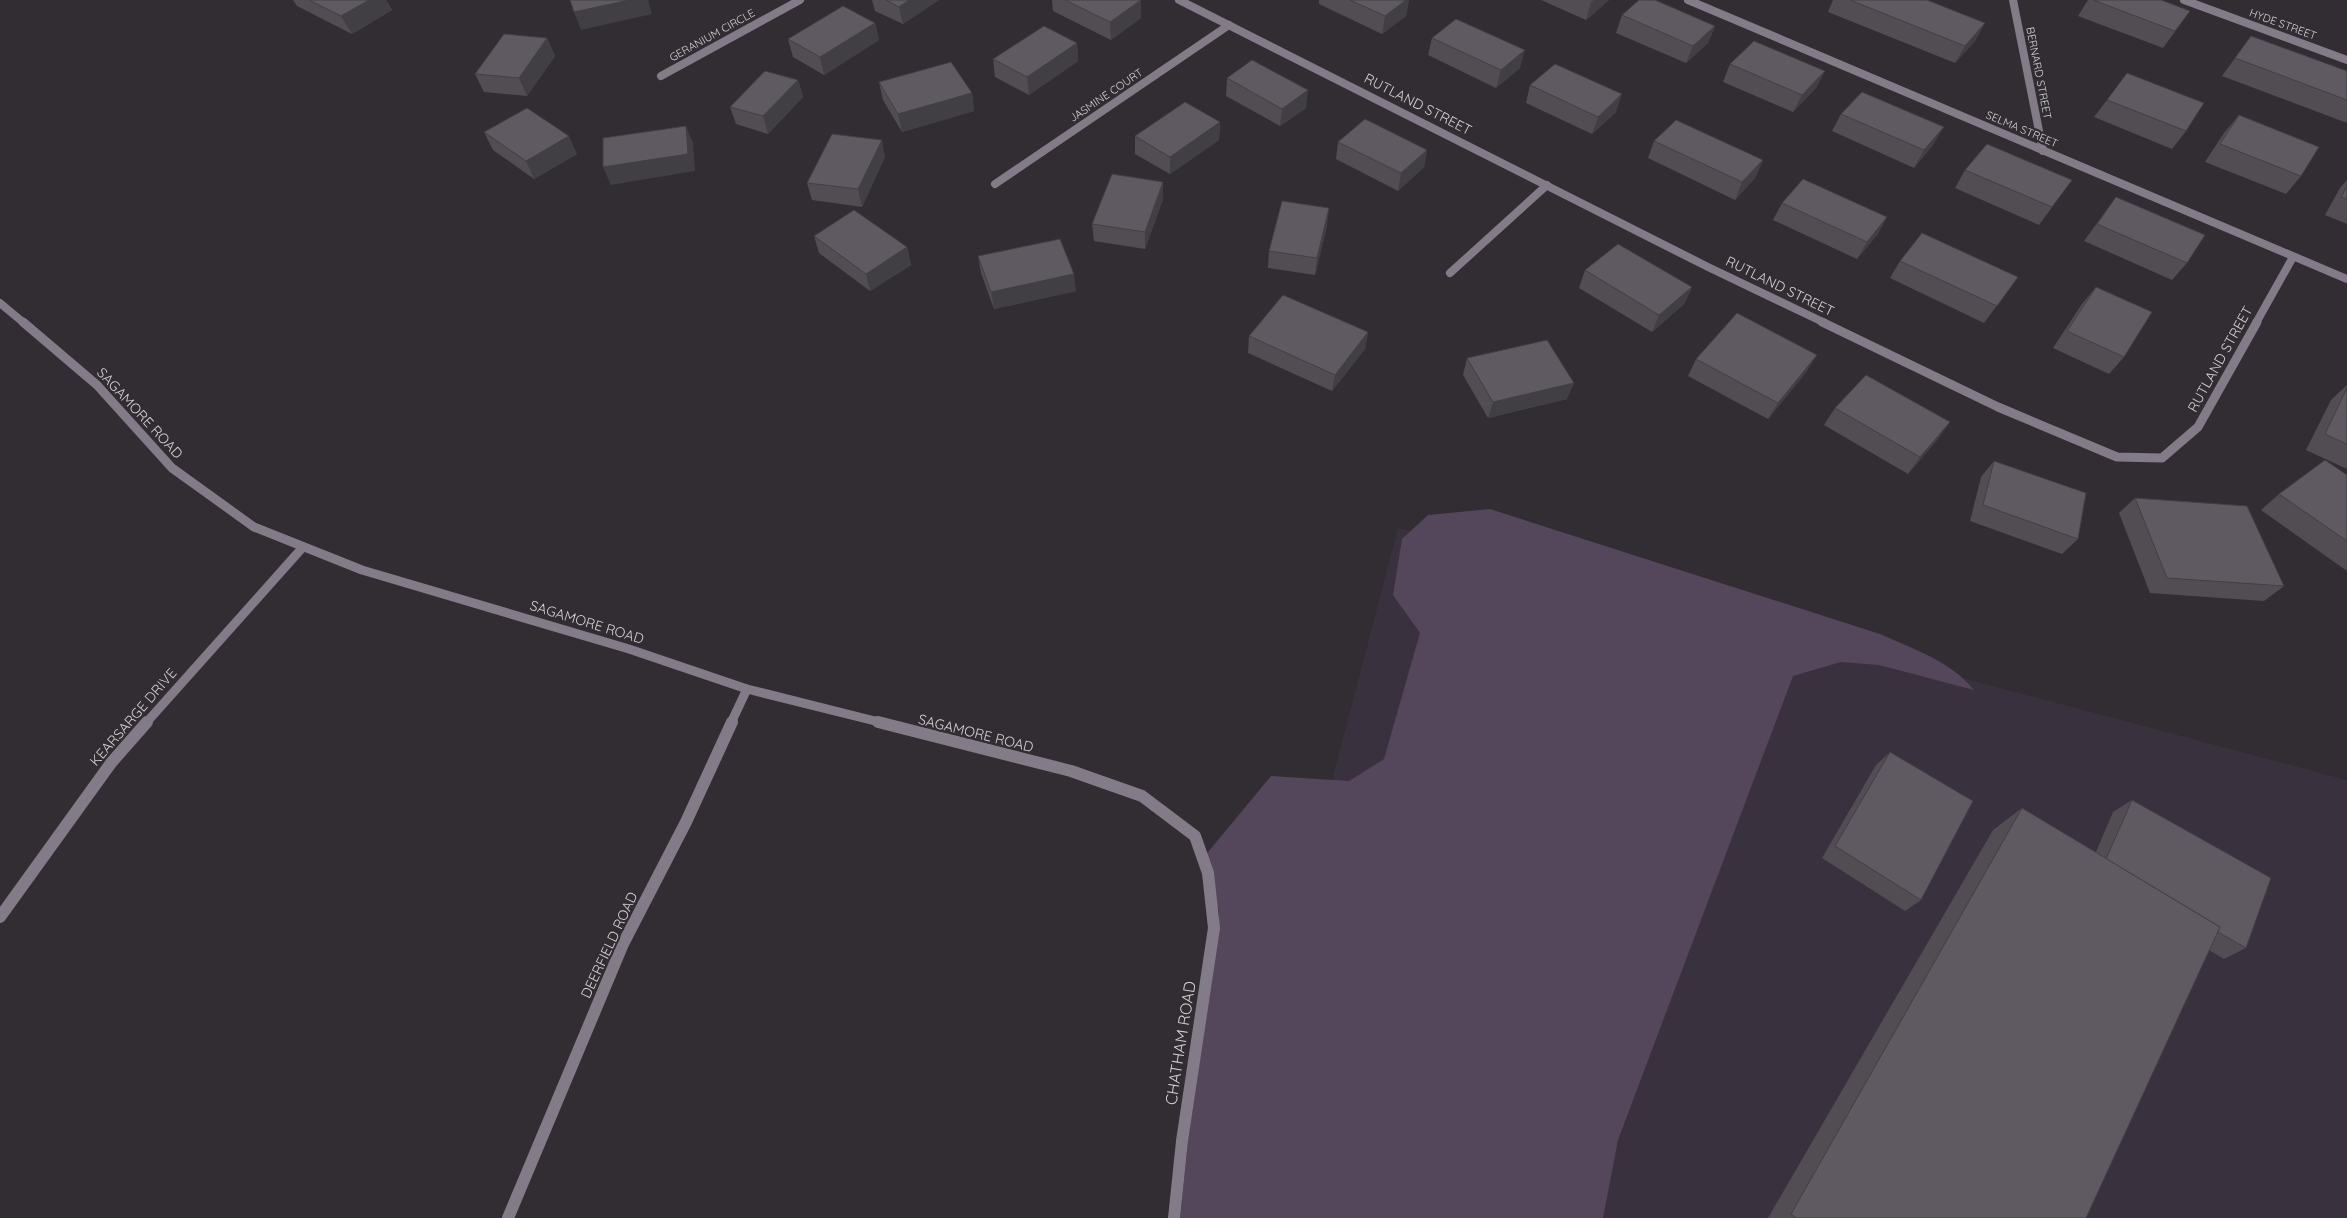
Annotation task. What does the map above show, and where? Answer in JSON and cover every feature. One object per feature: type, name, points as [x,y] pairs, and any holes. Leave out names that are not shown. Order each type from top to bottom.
[{"type":"street","name":"GERANIUM CIRCLE","points":[[661,76],[800,0]]},
{"type":"street","name":"RUTLAND STREET","points":[[1179,0],[1708,267],[1998,407],[2117,457],[2162,458],[2198,426],[2293,256]]},
{"type":"street","name":"SELMA STREET","points":[[1688,0],[2347,279]]},
{"type":"street","name":"BERNARD STREET","points":[[2013,0],[2044,151]]},
{"type":"street","name":"HYDE STREET","points":[[2184,0],[2347,60]]},
{"type":"street","name":"JASMINE COURT","points":[[995,184],[1229,25]]},
{"type":"street","points":[[1450,273],[1547,186]]},
{"type":"street","name":"SAGAMORE ROAD","points":[[0,303],[97,385],[172,468],[254,527],[362,570],[629,649],[747,689],[1071,771],[1142,796],[1195,836],[1208,873]]},
{"type":"street","name":"KEARSARGE DRIVE","points":[[0,917],[111,763],[303,547]]},
{"type":"street","name":"DEERFIELD ROAD","points":[[508,1218],[623,944],[686,822],[747,689]]},
{"type":"street","name":"CHATHAM ROAD","points":[[1174,1218],[1182,1141],[1214,928],[1208,873]]},
{"type":"shaded area","points":[[1490,509],[1880,634],[1943,663],[1965,680],[1974,690],[1879,665],[1841,662],[1793,676],[1618,1140],[1603,1218],[1180,1218],[1188,1141],[1216,950],[1219,912],[1204,857],[1271,776],[1349,781],[1384,759],[1420,633],[1393,595],[1402,539],[1428,515]]},
{"type":"shaded area","points":[[1398,528],[2347,780],[2347,1218],[1261,1218],[1263,1044]]},
{"type":"building","points":[[309,0],[369,0],[341,16]]},
{"type":"building","points":[[570,0],[630,0],[574,12]]},
{"type":"building","points":[[886,0],[909,0],[899,7]]},
{"type":"building","points":[[1065,0],[1141,0],[1110,22]]},
{"type":"building","points":[[1350,0],[1406,0],[1385,16]]},
{"type":"building","points":[[1639,0],[1655,0],[1715,26],[1693,46],[1622,15]]},
{"type":"building","points":[[1850,0],[1927,0],[1985,23],[1965,46]]},
{"type":"building","points":[[2093,0],[2161,0],[2190,11],[2175,31]]},
{"type":"building","points":[[843,6],[875,23],[820,57],[788,39]]},
{"type":"building","points":[[1456,19],[1525,50],[1501,70],[1432,38]]},
{"type":"building","points":[[1044,26],[1077,43],[1027,77],[993,59]]},
{"type":"building","points":[[504,34],[547,38],[519,78],[475,74]]},
{"type":"building","points":[[2251,36],[2347,71],[2347,100],[2235,58]]},
{"type":"building","points":[[1754,41],[1825,71],[1802,95],[1730,64]]},
{"type":"building","points":[[1252,60],[1308,90],[1282,109],[1227,78]]},
{"type":"building","points":[[951,62],[972,93],[898,114],[879,82]]},
{"type":"building","points":[[1555,64],[1622,94],[1598,117],[1530,85]]},
{"type":"building","points":[[765,71],[798,80],[763,116],[730,107]]},
{"type":"building","points":[[2127,73],[2204,103],[2186,131],[2107,100]]},
{"type":"building","points":[[1862,92],[1944,127],[1924,150],[1841,114]]},
{"type":"building","points":[[1185,102],[1220,122],[1170,157],[1135,136]]},
{"type":"building","points":[[527,108],[569,136],[526,161],[484,132]]},
{"type":"building","points":[[2239,115],[2319,147],[2301,176],[2220,144]]},
{"type":"building","points":[[1365,119],[1427,150],[1401,173],[1338,142]]},
{"type":"building","points":[[1676,120],[1763,160],[1742,182],[1654,141]]},
{"type":"building","points":[[686,126],[688,154],[603,167],[603,138]]},
{"type":"building","points":[[832,134],[882,140],[858,189],[807,183]]},
{"type":"building","points":[[1987,144],[2072,180],[2052,207],[1965,170]]},
{"type":"building","points":[[1112,174],[1163,182],[1145,232],[1092,224]]},
{"type":"building","points":[[1803,179],[1887,217],[1867,242],[1782,203]]},
{"type":"building","points":[[2347,186],[2347,199],[2341,197]]},
{"type":"building","points":[[2116,197],[2205,235],[2187,263],[2097,224]]},
{"type":"building","points":[[1282,201],[1329,208],[1317,258],[1269,251]]},
{"type":"building","points":[[854,210],[907,247],[866,274],[814,236]]},
{"type":"building","points":[[1922,233],[2018,277],[1997,306],[1900,261]]},
{"type":"building","points":[[1060,239],[1074,274],[991,292],[978,256]]},
{"type":"building","points":[[1618,244],[1692,287],[1659,315],[1585,270]]},
{"type":"building","points":[[2096,287],[2152,312],[2124,357],[2067,331]]},
{"type":"building","points":[[1283,295],[1368,332],[1335,375],[1249,336]]},
{"type":"building","points":[[1737,313],[1817,355],[1778,403],[1696,359]]},
{"type":"building","points":[[1547,340],[1574,383],[1493,402],[1467,358]]},
{"type":"building","points":[[1866,375],[1950,422],[1920,457],[1835,408]]},
{"type":"building","points":[[2347,388],[2347,444],[2325,434]]},
{"type":"building","points":[[2325,460],[2347,475],[2347,541],[2279,494]]},
{"type":"building","points":[[1994,461],[2086,493],[2078,539],[1983,505]]},
{"type":"building","points":[[2135,498],[2247,506],[2284,586],[2167,578]]},
{"type":"building","points":[[1890,752],[1973,801],[1921,900],[1835,846]]},
{"type":"building","points":[[2132,800],[2271,878],[2246,948],[2218,932],[2220,927],[2106,859]]},
{"type":"building","points":[[2022,808],[2220,927],[2086,1218],[1796,1218],[1791,1214]]}]
